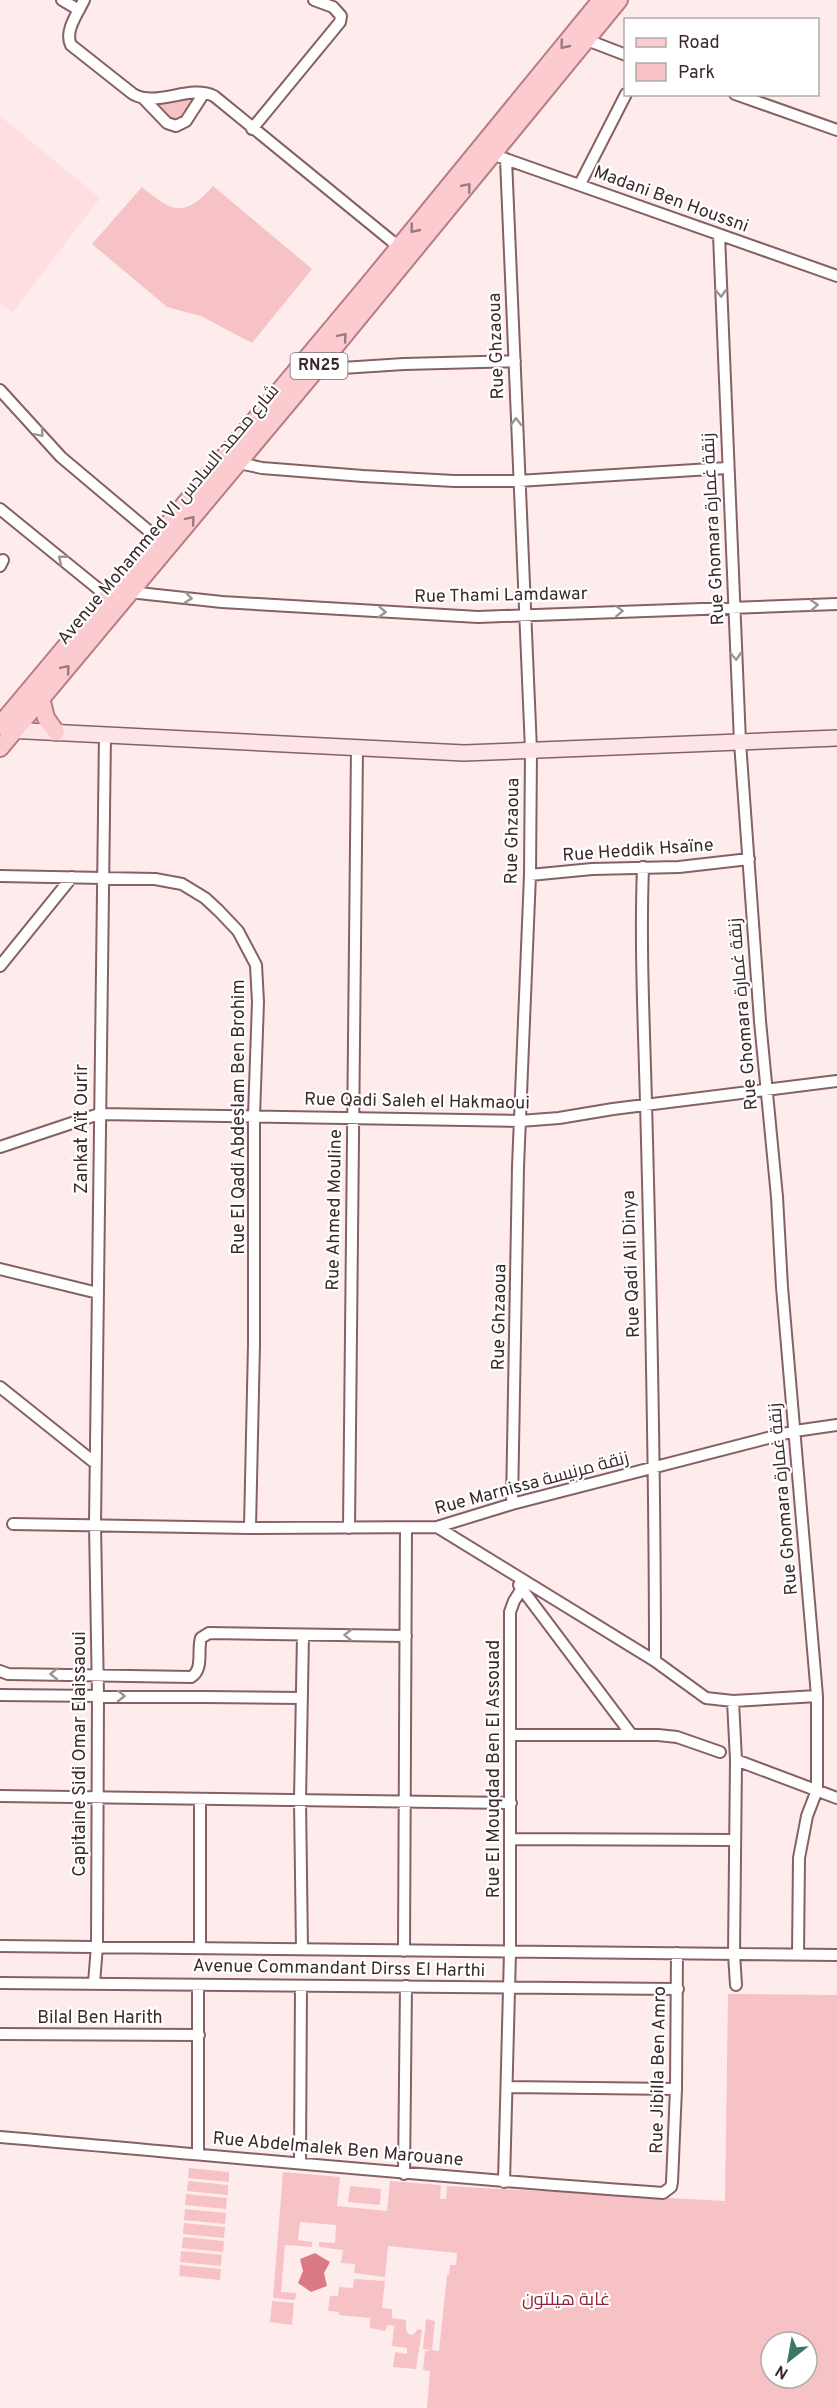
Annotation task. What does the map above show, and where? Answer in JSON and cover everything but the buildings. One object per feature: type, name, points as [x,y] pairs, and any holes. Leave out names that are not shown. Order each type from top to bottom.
[{"type":"main road","name":"Avenue Mohammed VI شارع محمد السادس","points":[[0,748],[5,728],[107,596],[399,247],[601,0]]},
{"type":"main road","name":"Avenue Mohammed VI شارع محمد السادس","points":[[5,728],[41,698],[319,366],[500,157],[619,0]]},
{"type":"main road","points":[[41,698],[46,718],[56,732]]},
{"type":"main road","points":[[5,728],[464,753],[837,738]]},
{"type":"street","points":[[62,0],[81,5],[68,37],[71,45],[133,94],[144,99],[166,123],[176,126],[186,121],[204,93]]},
{"type":"street","points":[[252,129],[340,21],[341,16],[333,6],[314,0]]},
{"type":"street","points":[[587,40],[624,54]]},
{"type":"street","points":[[144,99],[204,93],[214,96],[399,247]]},
{"type":"street","points":[[579,184],[625,96]]},
{"type":"street","points":[[741,96],[837,130]]},
{"type":"street","name":"Madani Ben Houssni","points":[[500,157],[837,276]]},
{"type":"street","name":"Rue Ghzaoua","points":[[500,157],[515,360],[518,481],[531,750],[530,875],[520,1121],[512,1504]]},
{"type":"street","name":"Rue Ghomara زنقة غمارة","points":[[719,235],[740,742],[817,1696],[817,1790]]},
{"type":"street","points":[[319,366],[342,368],[515,360]]},
{"type":"street","points":[[0,390],[61,457],[156,537]]},
{"type":"street","points":[[239,463],[262,468],[454,481],[518,481],[727,468]]},
{"type":"street","points":[[0,509],[107,596]]},
{"type":"street","name":"Rue Thami Lamdawar","points":[[129,592],[222,602],[478,617],[837,604]]},
{"type":"street","name":"Zankat Aït Ourir","points":[[94,1525],[105,734]]},
{"type":"street","name":"Rue Ahmed Mouline","points":[[349,1528],[357,748]]},
{"type":"street","name":"Rue Heddik Hsaïne","points":[[530,875],[643,867],[679,867],[749,860]]},
{"type":"street","name":"Rue Qadi Ali Dinya","points":[[643,867],[641,914],[655,1468],[655,1660]]},
{"type":"street","name":"Rue El Qadi Abdeslam Ben Brohim","points":[[0,876],[155,879],[182,884],[205,898],[219,911],[243,940],[256,965],[258,979],[254,1116],[254,1344],[250,1528]]},
{"type":"street","points":[[0,966],[72,877]]},
{"type":"street","name":"Rue Qadi Saleh el Hakmaoui","points":[[0,1147],[99,1114],[520,1121],[560,1118],[837,1081]]},
{"type":"street","points":[[0,1269],[98,1293]]},
{"type":"street","points":[[0,1387],[95,1463]]},
{"type":"street","name":"Rue Marnissa زنقة مرنيسة","points":[[13,1524],[250,1528],[437,1527],[512,1504],[795,1431],[837,1425]]},
{"type":"street","name":"Capitaine Sidi Omar Elaissaoui","points":[[94,1525],[98,1696],[97,1946],[94,1983]]},
{"type":"street","points":[[437,1527],[655,1660],[706,1698],[733,1701],[817,1696]]},
{"type":"street","points":[[404,1951],[406,1528]]},
{"type":"street","points":[[516,1577],[521,1590],[631,1734]]},
{"type":"street","name":"Rue El Mouqdad Ben El Assouad","points":[[504,2182],[510,1952],[512,1735],[510,1612],[521,1590]]},
{"type":"street","points":[[0,1671],[8,1674],[191,1677],[198,1670],[200,1643],[205,1635],[406,1636]]},
{"type":"street","points":[[302,1949],[300,1800],[303,1635]]},
{"type":"street","points":[[0,1695],[302,1698]]},
{"type":"street","points":[[733,1701],[736,1760],[734,1954],[736,1985]]},
{"type":"street","points":[[512,1735],[631,1734],[677,1737],[720,1752]]},
{"type":"street","points":[[736,1760],[837,1798]]},
{"type":"street","points":[[798,1955],[799,1858],[807,1816],[817,1790]]},
{"type":"street","points":[[0,1796],[511,1803]]},
{"type":"street","points":[[200,1799],[200,1948]]},
{"type":"street","points":[[510,1839],[735,1840]]},
{"type":"street","points":[[0,1946],[837,1955]]},
{"type":"street","name":"Rue Jibilla Ben Amro","points":[[671,2187],[676,2089],[677,1953]]},
{"type":"street","name":"Avenue Commandant Dirss El Harthi","points":[[0,1983],[678,1989]]},
{"type":"street","points":[[198,1985],[198,2154]]},
{"type":"street","points":[[300,2162],[301,1986]]},
{"type":"street","points":[[404,2174],[406,1986]]},
{"type":"street","name":"Bilal Ben Harith","points":[[0,2034],[199,2035]]},
{"type":"street","points":[[508,2087],[676,2089]]},
{"type":"street","name":"Rue Abdelmalek Ben Marouane","points":[[0,2137],[504,2182],[663,2193],[671,2187]]},
{"type":"shaded area","points":[[0,116],[100,198],[12,313],[0,303]]},
{"type":"shaded area","points":[[315,2253],[330,2262],[324,2273],[327,2286],[311,2292],[298,2283],[303,2271],[300,2259]]},
{"type":"green space","points":[[194,98],[177,122],[154,103]]},
{"type":"green space","points":[[213,186],[312,269],[252,343],[201,316],[167,307],[92,244],[142,187],[162,202],[178,208],[194,204]]},
{"type":"green space","name":"غابة هيلتون","points":[[728,1994],[837,1995],[837,2408],[427,2408],[430,2371],[423,2370],[425,2351],[439,2351],[447,2275],[449,2275],[450,2265],[456,2265],[457,2253],[388,2246],[385,2277],[354,2273],[355,2264],[341,2263],[343,2250],[319,2247],[319,2242],[335,2243],[336,2225],[300,2222],[298,2240],[312,2242],[312,2247],[285,2245],[281,2292],[296,2293],[295,2300],[273,2298],[283,2172],[340,2177],[337,2206],[387,2211],[390,2181],[441,2185],[440,2199],[446,2199],[447,2186],[725,2201]]},
{"type":"green space","points":[[189,2168],[229,2172],[229,2182],[188,2178]]},
{"type":"green space","points":[[188,2181],[228,2185],[228,2195],[187,2191]]},
{"type":"green space","points":[[350,2186],[381,2189],[380,2205],[348,2202]]},
{"type":"green space","points":[[186,2194],[227,2198],[226,2209],[185,2205]]},
{"type":"green space","points":[[185,2209],[226,2213],[225,2224],[184,2220]]},
{"type":"green space","points":[[184,2223],[225,2227],[224,2238],[183,2234]]},
{"type":"green space","points":[[183,2237],[224,2241],[223,2252],[182,2248]]},
{"type":"green space","points":[[181,2251],[222,2255],[221,2266],[180,2262]]},
{"type":"green space","points":[[180,2265],[221,2269],[220,2280],[179,2276]]},
{"type":"green space","points":[[354,2279],[385,2281],[382,2308],[392,2309],[392,2318],[406,2320],[408,2334],[413,2335],[418,2329],[422,2330],[416,2369],[393,2367],[395,2352],[407,2354],[407,2348],[392,2346],[394,2326],[388,2325],[385,2331],[370,2328],[370,2318],[339,2315],[339,2312],[328,2311],[330,2296],[338,2296],[339,2287],[353,2288]]},
{"type":"green space","points":[[272,2301],[294,2303],[292,2325],[270,2322]]},
{"type":"green space","points":[[426,2319],[435,2321],[432,2350],[423,2349]]}]
